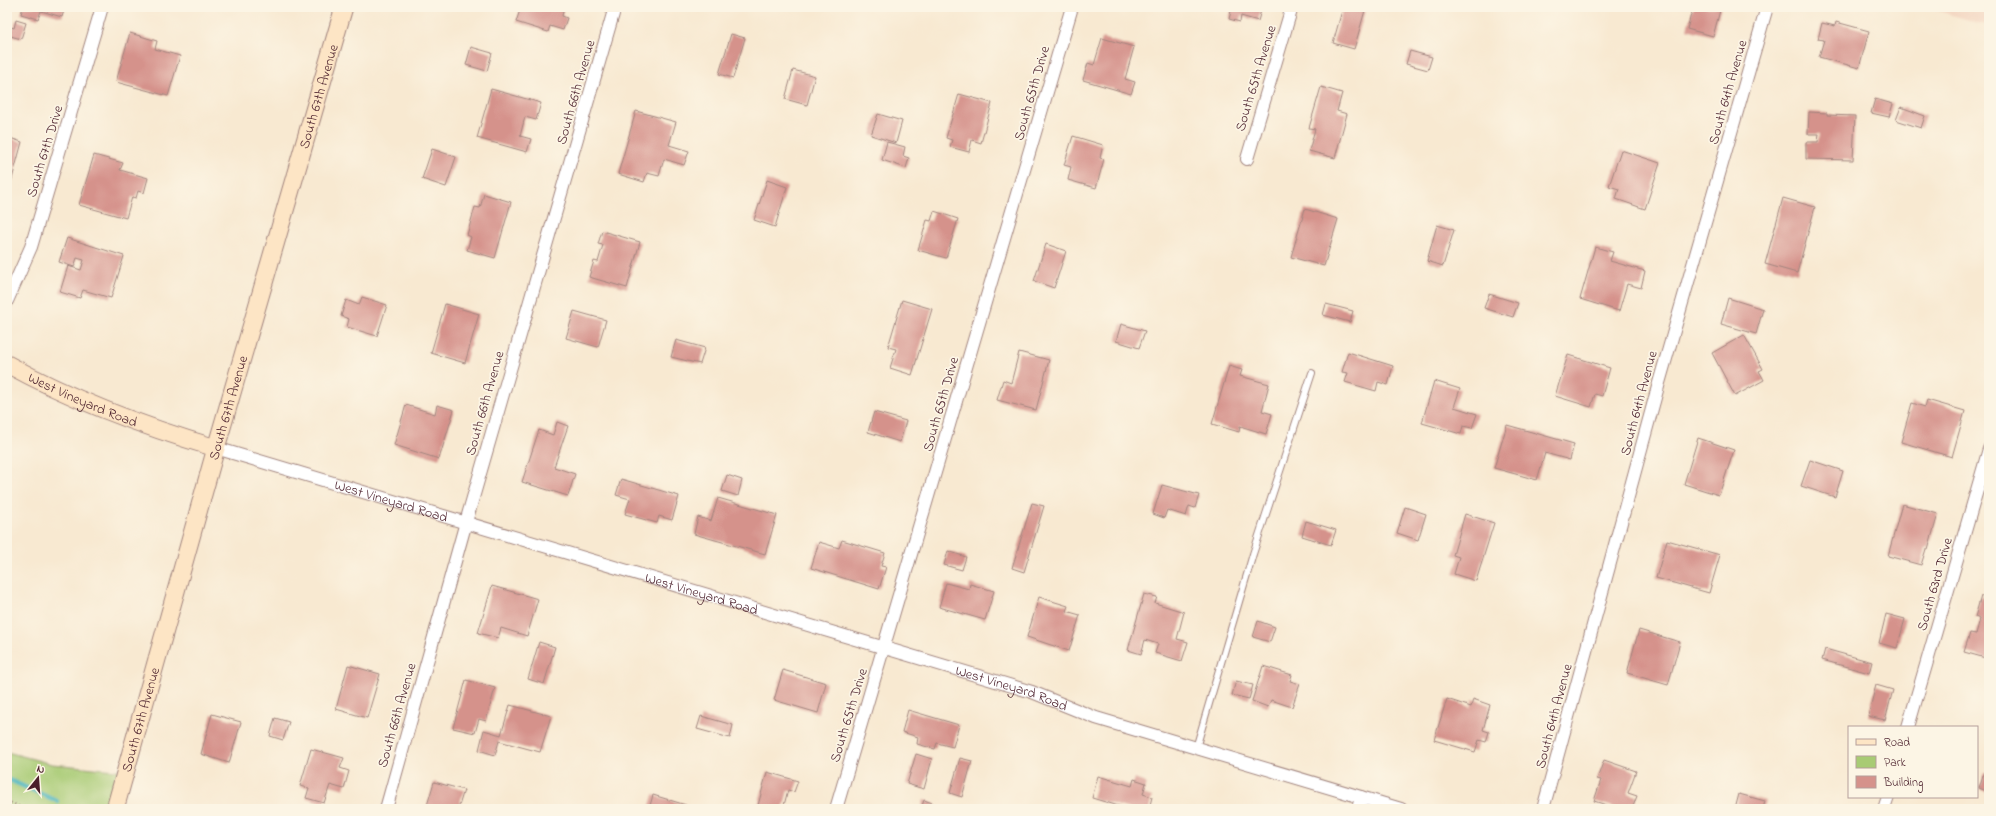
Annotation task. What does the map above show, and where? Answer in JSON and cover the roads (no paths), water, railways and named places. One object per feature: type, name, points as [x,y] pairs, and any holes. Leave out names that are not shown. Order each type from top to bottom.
[{"type":"main road","name":"South 67th Avenue","points":[[116,805],[216,448],[344,7]]},
{"type":"main road","name":"West Vineyard Road","points":[[7,364],[108,412],[173,436],[216,448]]},
{"type":"street","name":"South 67th Drive","points":[[7,301],[31,247],[102,7]]},
{"type":"street","name":"South 66th Avenue","points":[[386,809],[466,522],[615,7]]},
{"type":"street","name":"South 65th Drive","points":[[836,809],[885,647],[1072,7]]},
{"type":"street","name":"South 65th Avenue","points":[[1247,159],[1292,7]]},
{"type":"street","name":"South 64th Avenue","points":[[1543,809],[1659,383],[1767,7]]},
{"type":"street","name":"West Vineyard Road","points":[[216,448],[885,647],[1032,692],[1096,718],[1401,809]]},
{"type":"street","name":"South 63rd Drive","points":[[1908,726],[1989,449]]},
{"type":"street","points":[[1358,809],[1361,797]]},
{"type":"street","points":[[1884,809],[1888,798]]},
{"type":"lane","points":[[1196,748],[1253,554],[1312,373]]},
{"type":"waterway","points":[[7,779],[57,801]]}]
